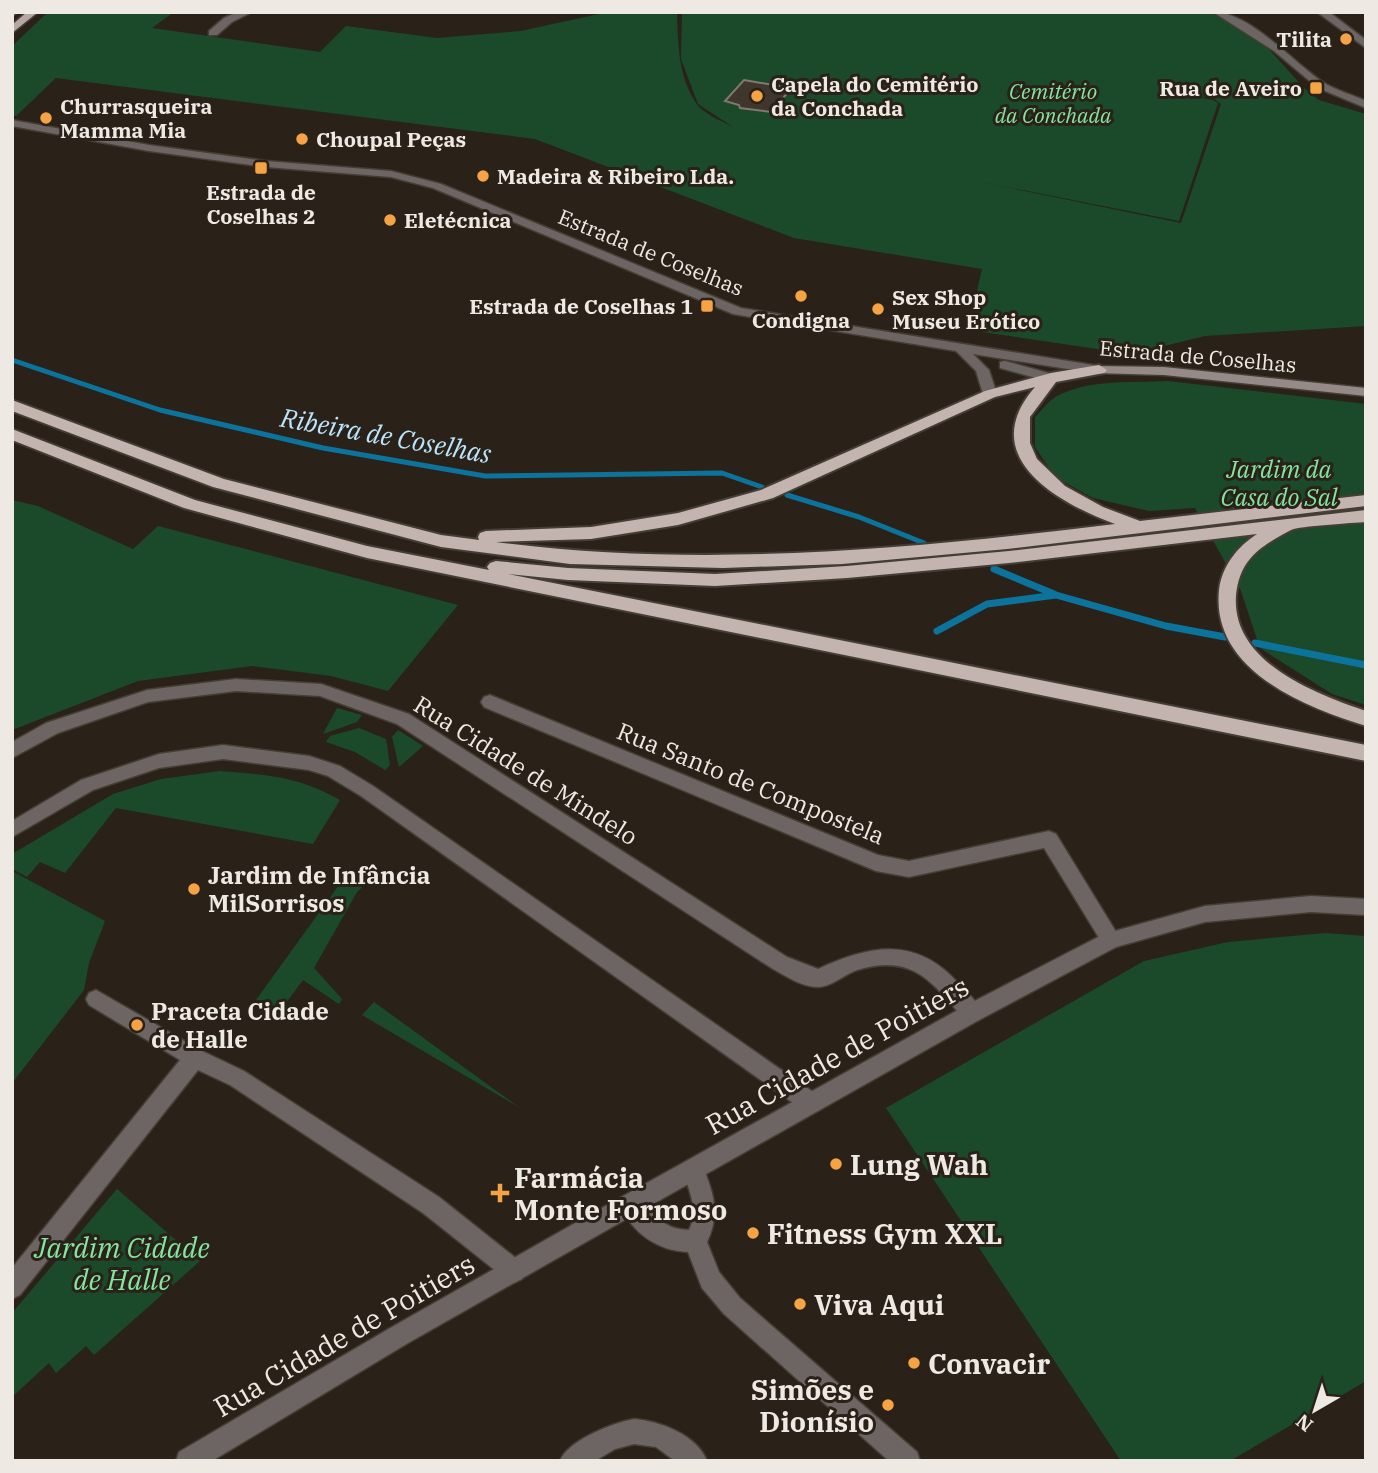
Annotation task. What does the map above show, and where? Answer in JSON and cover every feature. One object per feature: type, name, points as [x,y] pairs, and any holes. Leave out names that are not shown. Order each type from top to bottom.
[{"type":"highway","points":[[380,527],[491,537],[591,533],[678,519],[767,494],[990,394],[1051,378],[1100,370]]},
{"type":"highway","points":[[1051,378],[1036,395],[1021,422],[1025,454],[1051,485],[1094,510],[1138,526],[1174,531],[1306,523],[1366,516]]},
{"type":"highway","points":[[12,405],[219,483],[441,541],[570,558],[723,562],[842,558],[1007,543],[1138,526]]},
{"type":"highway","points":[[12,434],[190,504],[367,552],[1366,753]]},
{"type":"highway","points":[[367,552],[568,574],[715,580],[847,572],[1174,531],[1366,499]]},
{"type":"highway","points":[[1306,523],[1274,532],[1249,548],[1232,569],[1225,595],[1228,619],[1244,653],[1275,678],[1325,706],[1366,719]]},
{"type":"main road","points":[[12,30],[33,12]]},
{"type":"main road","name":"Estrada de Coselhas","points":[[1100,370],[1164,371],[1366,392]]},
{"type":"street","points":[[213,33],[228,20],[247,12]]},
{"type":"street","points":[[1218,12],[1278,49],[1322,86],[1366,105]]},
{"type":"street","points":[[1322,12],[1366,45]]},
{"type":"street","name":"Estrada de Coselhas","points":[[12,123],[175,152],[266,164],[391,174],[437,186],[738,311],[962,350],[1100,370]]},
{"type":"street","points":[[962,350],[1051,378]]},
{"type":"street","points":[[962,350],[982,370],[990,394]]},
{"type":"street","name":"Rua Cidade de Mindelo","points":[[12,751],[52,728],[147,696],[236,685],[321,690],[403,719],[780,963],[802,974],[819,978],[853,962],[877,957],[904,958],[935,971],[972,1013]]},
{"type":"street","name":"Rua Santo de Compostela","points":[[490,702],[876,863],[909,869],[1049,839],[1111,940]]},
{"type":"street","points":[[12,830],[87,785],[159,761],[223,752],[288,759],[334,771],[379,799],[811,1103]]},
{"type":"street","name":"Rua Cidade de Poitiers","points":[[188,1461],[400,1335],[811,1103],[972,1013],[1111,940],[1205,914],[1311,904],[1366,907]]},
{"type":"street","points":[[96,999],[195,1058],[237,1078],[431,1205],[514,1271]]},
{"type":"street","points":[[12,1287],[195,1058]]},
{"type":"street","points":[[693,1170],[706,1205],[705,1227],[695,1241]]},
{"type":"street","points":[[631,1205],[649,1228],[671,1241],[695,1241]]},
{"type":"street","points":[[695,1241],[710,1280],[732,1306],[908,1461]]},
{"type":"street","points":[[572,1461],[604,1439],[635,1429],[674,1442],[695,1461]]},
{"type":"green space","name":"Cemitério da Conchada","points":[[48,12],[174,12],[152,28],[320,52],[346,26],[437,38],[521,31],[608,12],[677,12],[680,59],[690,93],[703,111],[733,127],[698,104],[681,59],[682,12],[1209,12],[1268,48],[1304,88],[1319,100],[1366,114],[1366,326],[1205,336],[1131,354],[968,330],[982,269],[794,238],[535,139],[56,78],[16,116],[12,115],[12,46]],"holes":[[[1180,94],[1214,99],[1221,104],[1181,223],[971,180],[1179,221],[1218,103]]]},
{"type":"green space","name":"Jardim da Casa do Sal","points":[[1168,381],[1366,404],[1366,705],[1332,694],[1260,648],[1241,591],[1195,508],[1149,511],[1093,498],[1055,477],[1035,447],[1035,417],[1059,395],[1099,384]]},
{"type":"green space","points":[[12,500],[38,506],[133,549],[158,526],[458,605],[388,691],[331,676],[252,666],[138,681],[12,730]]},
{"type":"green space","points":[[337,708],[362,715],[357,722],[323,734]]},
{"type":"green space","points":[[359,728],[386,739],[390,765],[385,770],[355,752],[326,742],[330,736]]},
{"type":"green space","points":[[398,730],[423,746],[399,767],[392,737]]},
{"type":"green space","points":[[220,771],[296,781],[340,800],[313,844],[116,808],[65,873],[40,862],[27,877],[12,869],[12,854],[113,794],[161,779]]},
{"type":"green space","points":[[359,867],[373,877],[357,892],[314,968],[342,999],[339,1004],[303,980],[280,1011],[256,1000],[339,885]]},
{"type":"green space","points":[[12,871],[105,921],[89,963],[84,990],[13,1082]]},
{"type":"green space","points":[[1325,933],[1366,936],[1366,1381],[1230,1461],[1121,1461],[886,1108],[1144,961],[1228,942]]},
{"type":"green space","points":[[374,1002],[520,1108],[362,1015]]},
{"type":"green space","name":"Jardim Cidade de Halle","points":[[117,1189],[200,1261],[94,1355],[86,1346],[56,1373],[49,1363],[12,1397],[12,1313]]},
{"type":"building","name":"Capela do Cemitério da Conchada","points":[[744,80],[790,90],[771,112],[740,108],[739,105],[725,101]]},
{"type":"waterway","name":"Ribeira de Coselhas","points":[[12,360],[160,410],[323,448],[485,476],[722,473],[762,487]]},
{"type":"waterway","points":[[787,495],[859,517],[924,543]]},
{"type":"waterway","points":[[994,569],[1054,594]]},
{"type":"waterway","points":[[937,631],[987,604],[1056,595],[1166,626],[1225,637]]},
{"type":"waterway","name":"Ribeira de Coselhas","points":[[1255,643],[1366,665]]},
{"type":"place","name":"Tilita","points":[[1346,39]]},
{"type":"place","name":"Rua de Aveiro","points":[[1316,88]]},
{"type":"place","name":"Capela do Cemitério da Conchada","points":[[757,96]]},
{"type":"place","name":"Churrasqueira Mamma Mia","points":[[46,118]]},
{"type":"place","name":"Choupal Peças","points":[[302,139]]},
{"type":"place","name":"Estrada de Coselhas 2","points":[[261,168]]},
{"type":"place","name":"Madeira & Ribeiro Lda.","points":[[483,176]]},
{"type":"place","name":"Eletécnica","points":[[390,220]]},
{"type":"place","name":"Condigna","points":[[801,296]]},
{"type":"place","name":"Estrada de Coselhas 1","points":[[707,306]]},
{"type":"place","name":"Sex Shop Museu Erótico","points":[[878,309]]},
{"type":"place","name":"Jardim de Infância MilSorrisos","points":[[194,889]]},
{"type":"place","name":"Praceta Cidade de Halle","points":[[137,1025]]},
{"type":"place","name":"Lung Wah","points":[[836,1164]]},
{"type":"place","name":"Farmácia Monte Formoso","points":[[500,1193]]},
{"type":"place","name":"Fitness Gym XXL","points":[[753,1233]]},
{"type":"place","name":"Viva Aqui","points":[[800,1304]]},
{"type":"place","name":"Convacir","points":[[914,1363]]},
{"type":"place","name":"Simões e Dionísio","points":[[888,1405]]}]
